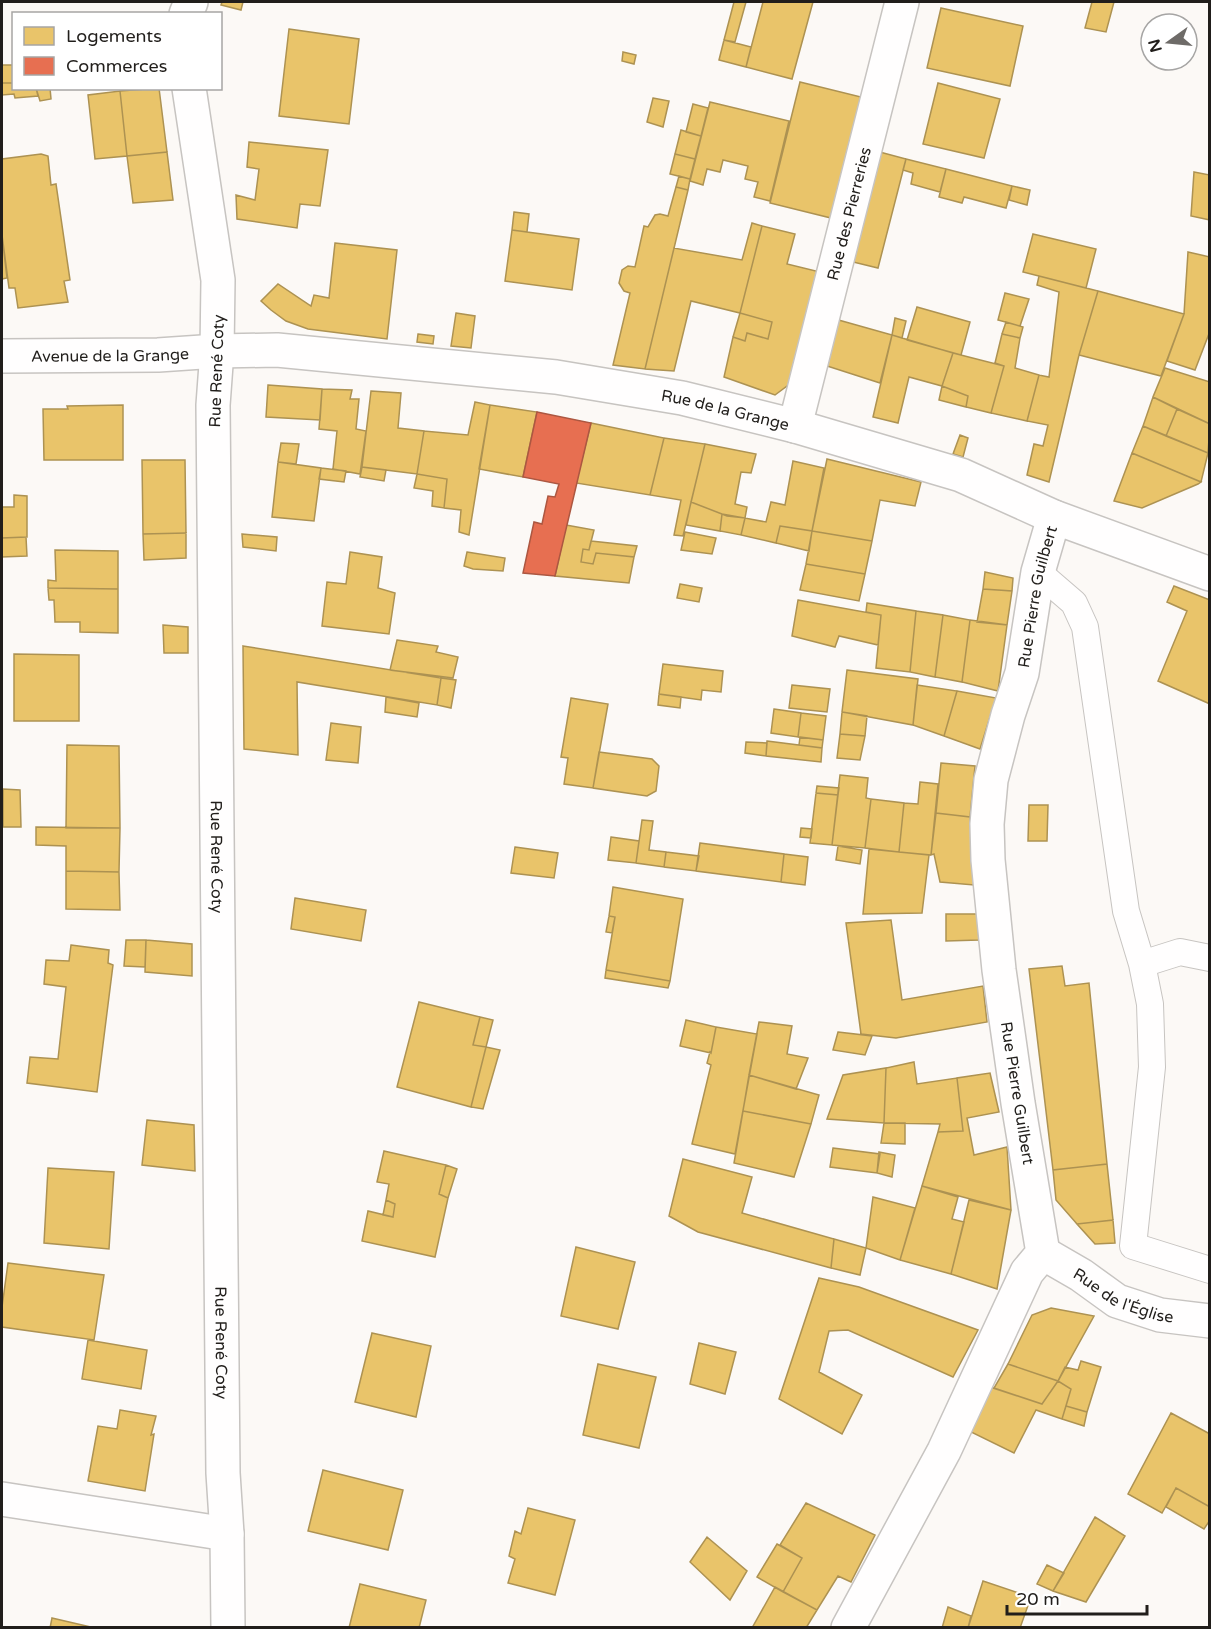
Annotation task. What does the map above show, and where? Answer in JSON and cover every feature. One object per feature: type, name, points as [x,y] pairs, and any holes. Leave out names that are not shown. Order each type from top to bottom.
[{"type":"street","name":"Rue des Pierreries","points":[[795,426],[902,2]]},
{"type":"street","name":"Rue René Coty","points":[[189,90],[218,280],[213,417],[223,1462],[227,1534],[228,1628]]},
{"type":"street","name":"Rue de la Grange","points":[[217,351],[277,350],[556,377],[682,398],[795,426],[962,475],[1054,517],[1209,574]]},
{"type":"street","name":"Avenue de la Grange","points":[[2,356],[158,356],[217,351]]},
{"type":"street","name":"Rue Pierre Guilbert","points":[[1043,1253],[1018,1104],[999,970],[987,842],[991,780],[1022,673],[1038,572],[1054,517]]},
{"type":"street","points":[[848,1628],[944,1451],[1027,1272],[1043,1253]]},
{"type":"street","name":"Rue de l'Église","points":[[1043,1253],[1081,1275],[1117,1301],[1160,1315],[1209,1321]]},
{"type":"street","points":[[2,1499],[227,1534]]},
{"type":"lane","points":[[1038,572],[1074,603],[1085,627],[1126,911],[1142,964],[1150,1004],[1152,1067],[1133,1246],[1209,1270]]},
{"type":"lane","points":[[1142,964],[1180,952],[1209,958]]},
{"type":"building: Logements","points":[[222,2],[243,2],[241,10],[221,5]]},
{"type":"building: Logements","points":[[734,2],[746,2],[735,42],[724,40]]},
{"type":"building: Logements","points":[[763,2],[813,2],[792,79],[746,67]]},
{"type":"building: Logements","points":[[1092,2],[1114,2],[1106,32],[1085,28]]},
{"type":"building: Logements","points":[[941,8],[1023,26],[1010,86],[927,68]]},
{"type":"building: Logements","points":[[289,29],[359,39],[349,124],[279,116]]},
{"type":"building: Logements","points":[[724,40],[751,47],[746,67],[719,60]]},
{"type":"building: Logements","points":[[623,52],[636,55],[634,64],[622,61]]},
{"type":"building: Logements","points":[[2,65],[12,65],[12,83],[2,83]]},
{"type":"building: Logements","points":[[800,82],[865,98],[835,219],[770,203]]},
{"type":"building: Logements","points":[[2,83],[12,83],[12,90],[36,90],[38,96],[15,98],[14,94],[2,95]]},
{"type":"building: Logements","points":[[938,83],[1000,99],[984,158],[923,144]]},
{"type":"building: Logements","points":[[37,90],[50,90],[51,99],[40,101]]},
{"type":"building: Logements","points":[[159,90],[167,152],[127,156],[120,91]]},
{"type":"building: Logements","points":[[120,91],[127,156],[95,159],[88,95]]},
{"type":"building: Logements","points":[[653,98],[669,101],[663,127],[647,122]]},
{"type":"building: Logements","points":[[710,102],[789,121],[770,201],[754,197],[758,182],[745,179],[748,166],[723,160],[720,172],[707,169],[703,185],[690,181]]},
{"type":"building: Logements","points":[[693,104],[708,108],[701,136],[686,132]]},
{"type":"building: Logements","points":[[681,130],[701,136],[695,159],[675,154]]},
{"type":"building: Logements","points":[[249,142],[328,150],[320,206],[300,204],[297,228],[237,219],[236,195],[255,200],[259,169],[247,167]]},
{"type":"building: Logements","points":[[876,151],[906,159],[878,268],[849,261]]},
{"type":"building: Logements","points":[[167,152],[173,200],[133,203],[127,156]]},
{"type":"building: Logements","points":[[41,154],[48,156],[51,185],[56,184],[70,280],[64,281],[68,302],[18,308],[15,288],[9,288],[2,235],[2,159]]},
{"type":"building: Logements","points":[[675,154],[695,159],[690,179],[670,174]]},
{"type":"building: Logements","points":[[906,159],[946,169],[940,192],[911,184],[913,173],[903,170]]},
{"type":"building: Logements","points":[[946,169],[1012,186],[1006,208],[964,197],[962,203],[939,197]]},
{"type":"building: Logements","points":[[1194,172],[1210,175],[1210,220],[1191,216]]},
{"type":"building: Logements","points":[[679,176],[690,179],[688,190],[676,187]]},
{"type":"building: Logements","points":[[1012,186],[1030,190],[1027,205],[1009,200]]},
{"type":"building: Logements","points":[[676,187],[688,190],[645,369],[613,365],[630,293],[624,291],[619,283],[622,270],[628,266],[635,267],[644,226],[648,227],[655,215],[668,216]]},
{"type":"building: Logements","points":[[514,212],[529,214],[527,232],[512,230]]},
{"type":"building: Logements","points":[[752,223],[762,226],[740,313],[691,301],[674,371],[645,369],[674,248],[742,260]]},
{"type":"building: Logements","points":[[762,226],[795,234],[787,264],[820,272],[791,383],[775,395],[724,377],[733,337],[745,341],[747,333],[768,339],[772,322],[740,313]]},
{"type":"building: Logements","points":[[512,230],[579,239],[572,290],[505,281]]},
{"type":"building: Logements","points":[[1033,234],[1096,249],[1086,288],[1023,272]]},
{"type":"building: Logements","points":[[2,235],[7,278],[2,279]]},
{"type":"building: Logements","points":[[335,243],[397,250],[387,339],[308,329],[286,321],[261,301],[278,284],[311,306],[314,295],[329,298]]},
{"type":"building: Logements","points":[[1188,252],[1210,257],[1210,331],[1195,370],[1167,361],[1184,314]]},
{"type":"building: Logements","points":[[1039,276],[1098,291],[1079,355],[1049,482],[1027,475],[1034,444],[1043,446],[1048,425],[1027,421],[1039,375],[1049,377],[1059,292],[1037,285]]},
{"type":"building: Logements","points":[[1098,291],[1184,314],[1161,376],[1079,355]]},
{"type":"building: Logements","points":[[1005,293],[1029,299],[1020,326],[998,320]]},
{"type":"building: Logements","points":[[917,307],[970,322],[961,355],[907,340]]},
{"type":"building: Logements","points":[[456,313],[475,316],[471,348],[451,346]]},
{"type":"building: Logements","points":[[740,313],[772,322],[768,339],[747,333],[745,341],[733,337]]},
{"type":"building: Logements","points":[[895,318],[906,321],[902,338],[892,335]]},
{"type":"building: Logements","points":[[835,319],[892,335],[880,383],[824,365]]},
{"type":"building: Logements","points":[[1006,322],[1023,327],[1020,338],[1002,334]]},
{"type":"building: Logements","points":[[418,334],[434,336],[433,344],[417,342]]},
{"type":"building: Logements","points":[[1002,334],[1020,338],[1015,368],[1039,375],[1027,421],[991,413],[1004,366],[995,363]]},
{"type":"building: Logements","points":[[892,335],[953,353],[942,386],[909,377],[898,423],[873,417]]},
{"type":"building: Logements","points":[[953,353],[1004,366],[991,413],[966,407],[968,396],[942,386]]},
{"type":"building: Logements","points":[[1165,368],[1210,382],[1210,424],[1153,397]]},
{"type":"building: Logements","points":[[268,385],[322,389],[320,420],[266,417]]},
{"type":"building: Logements","points":[[942,386],[968,396],[966,407],[939,400]]},
{"type":"building: Logements","points":[[322,389],[352,390],[350,399],[359,399],[356,429],[366,431],[360,474],[333,469],[337,431],[319,429]]},
{"type":"building: Logements","points":[[371,391],[401,393],[398,428],[424,431],[417,474],[362,467]]},
{"type":"building: Logements","points":[[1153,397],[1177,409],[1166,436],[1143,426]]},
{"type":"building: Logements","points":[[475,402],[490,405],[469,535],[459,532],[461,510],[444,508],[447,479],[417,474],[424,431],[468,435]]},
{"type":"building: Logements","points":[[123,405],[123,460],[44,460],[43,409]]},
{"type":"building: Logements","points":[[490,405],[537,412],[523,477],[479,469]]},
{"type":"building: Logements","points":[[1177,409],[1210,424],[1208,453],[1166,436]]},
{"type":"building: Logements","points":[[591,423],[664,438],[650,495],[576,483]]},
{"type":"building: Logements","points":[[1143,426],[1208,453],[1201,482],[1132,453]]},
{"type":"building: Logements","points":[[960,435],[968,438],[963,457],[953,454]]},
{"type":"building: Logements","points":[[664,438],[705,444],[683,536],[674,535],[681,500],[650,495]]},
{"type":"building: Logements","points":[[281,443],[299,444],[296,464],[278,462]]},
{"type":"building: Logements","points":[[705,444],[756,454],[751,473],[741,472],[735,504],[747,507],[745,518],[727,516],[691,502]]},
{"type":"building: Logements","points":[[1132,453],[1201,482],[1142,508],[1114,501]]},
{"type":"building: Logements","points":[[827,459],[921,482],[915,506],[880,500],[872,541],[812,531]]},
{"type":"building: Logements","points":[[142,460],[185,460],[186,533],[143,534]]},
{"type":"building: Logements","points":[[793,461],[824,468],[812,531],[780,526],[776,543],[741,535],[745,518],[766,522],[771,502],[785,505]]},
{"type":"building: Logements","points":[[278,462],[321,468],[314,521],[272,517]]},
{"type":"building: Logements","points":[[362,467],[386,470],[384,481],[360,477]]},
{"type":"building: Logements","points":[[321,468],[346,471],[344,482],[319,479]]},
{"type":"building: Logements","points":[[417,474],[447,479],[444,508],[432,506],[433,491],[414,488]]},
{"type":"building: Logements","points":[[14,495],[27,496],[27,537],[2,538],[2,507],[14,507]]},
{"type":"building: Logements","points":[[691,502],[722,514],[720,531],[686,525]]},
{"type":"building: Logements","points":[[722,514],[745,518],[741,535],[720,531]]},
{"type":"building: Logements","points":[[566,525],[594,530],[589,550],[583,549],[581,562],[593,564],[596,553],[634,557],[629,583],[555,576]]},
{"type":"building: Logements","points":[[780,526],[812,531],[809,551],[776,543]]},
{"type":"building: Logements","points":[[812,531],[872,541],[865,574],[806,564]]},
{"type":"building: Logements","points":[[685,532],[716,538],[712,554],[681,550]]},
{"type":"building: Logements","points":[[186,533],[186,558],[144,560],[143,534]]},
{"type":"building: Logements","points":[[242,534],[277,537],[276,551],[243,547]]},
{"type":"building: Logements","points":[[26,537],[27,556],[2,557],[2,538]]},
{"type":"building: Logements","points":[[591,541],[637,546],[634,557],[596,553],[593,564],[581,562],[583,549],[589,550]]},
{"type":"building: Logements","points":[[55,550],[118,551],[118,589],[48,588],[48,580],[56,581]]},
{"type":"building: Logements","points":[[350,552],[382,557],[378,588],[395,593],[389,634],[322,626],[327,582],[346,584]]},
{"type":"building: Logements","points":[[467,552],[505,558],[503,571],[473,569],[464,566]]},
{"type":"building: Logements","points":[[806,564],[865,574],[859,601],[800,590]]},
{"type":"building: Logements","points":[[985,572],[1013,578],[1012,591],[983,589]]},
{"type":"building: Logements","points":[[680,584],[702,588],[699,602],[677,598]]},
{"type":"building: Logements","points":[[1174,586],[1210,600],[1210,704],[1158,681],[1187,611],[1167,602]]},
{"type":"building: Logements","points":[[48,588],[118,589],[118,633],[80,632],[80,622],[55,622],[54,600],[49,600]]},
{"type":"building: Logements","points":[[983,589],[1012,591],[1007,625],[977,622]]},
{"type":"building: Logements","points":[[798,600],[881,615],[878,645],[839,636],[835,647],[792,636]]},
{"type":"building: Logements","points":[[867,603],[916,611],[910,672],[876,668],[881,615],[866,612]]},
{"type":"building: Logements","points":[[916,611],[943,615],[935,677],[910,672]]},
{"type":"building: Logements","points":[[943,615],[970,620],[962,682],[935,677]]},
{"type":"building: Logements","points":[[970,620],[1007,625],[998,691],[962,682]]},
{"type":"building: Logements","points":[[163,625],[188,627],[188,653],[164,653]]},
{"type":"building: Logements","points":[[397,640],[438,646],[436,652],[458,657],[453,678],[390,670]]},
{"type":"building: Logements","points":[[243,646],[441,678],[437,705],[297,682],[298,755],[244,749]]},
{"type":"building: Logements","points":[[14,654],[79,655],[79,721],[14,721]]},
{"type":"building: Logements","points":[[663,664],[723,671],[721,692],[702,690],[701,700],[659,694]]},
{"type":"building: Logements","points":[[847,670],[918,679],[913,725],[842,712]]},
{"type":"building: Logements","points":[[441,678],[456,680],[451,708],[437,705]]},
{"type":"building: Logements","points":[[792,685],[830,689],[827,712],[789,708]]},
{"type":"building: Logements","points":[[917,685],[957,691],[944,736],[913,725]]},
{"type":"building: Logements","points":[[957,691],[996,698],[980,749],[944,736]]},
{"type":"building: Logements","points":[[659,694],[681,697],[680,708],[658,705]]},
{"type":"building: Logements","points":[[386,697],[419,703],[417,717],[385,712]]},
{"type":"building: Logements","points":[[571,698],[608,704],[593,788],[564,784],[568,758],[561,757]]},
{"type":"building: Logements","points":[[774,709],[801,713],[798,737],[771,733]]},
{"type":"building: Logements","points":[[842,712],[867,716],[865,736],[840,734]]},
{"type":"building: Logements","points":[[801,713],[826,716],[823,740],[798,737]]},
{"type":"building: Logements","points":[[331,723],[361,727],[358,763],[326,760]]},
{"type":"building: Logements","points":[[840,734],[865,736],[860,760],[837,758]]},
{"type":"building: Logements","points":[[800,737],[823,740],[822,748],[799,745]]},
{"type":"building: Logements","points":[[767,741],[822,748],[821,762],[766,756]]},
{"type":"building: Logements","points":[[746,742],[767,743],[766,756],[745,753]]},
{"type":"building: Logements","points":[[67,745],[119,746],[120,828],[66,828]]},
{"type":"building: Logements","points":[[599,752],[652,759],[659,766],[656,791],[647,796],[593,788]]},
{"type":"building: Logements","points":[[941,763],[975,766],[970,817],[936,813]]},
{"type":"building: Logements","points":[[840,775],[868,778],[866,798],[871,799],[865,848],[832,845]]},
{"type":"building: Logements","points":[[920,782],[938,784],[931,855],[899,852],[904,803],[918,804]]},
{"type":"building: Logements","points":[[817,786],[839,788],[838,795],[816,793]]},
{"type":"building: Logements","points":[[3,789],[20,790],[21,827],[3,827]]},
{"type":"building: Logements","points":[[816,793],[838,795],[832,845],[810,843]]},
{"type":"building: Logements","points":[[871,799],[904,803],[899,852],[865,848]]},
{"type":"building: Logements","points":[[1029,805],[1048,805],[1047,841],[1028,841]]},
{"type":"building: Logements","points":[[936,813],[970,817],[974,885],[940,882],[934,854],[931,855]]},
{"type":"building: Logements","points":[[642,820],[653,821],[649,850],[666,852],[664,867],[636,863]]},
{"type":"building: Logements","points":[[36,827],[120,828],[119,872],[66,871],[66,846],[36,845]]},
{"type":"building: Logements","points":[[801,828],[812,829],[811,838],[800,837]]},
{"type":"building: Logements","points":[[611,837],[639,841],[636,863],[608,860]]},
{"type":"building: Logements","points":[[700,843],[784,854],[781,882],[696,871]]},
{"type":"building: Logements","points":[[838,846],[862,850],[860,864],[836,860]]},
{"type":"building: Logements","points":[[515,847],[558,853],[554,878],[511,873]]},
{"type":"building: Logements","points":[[869,849],[929,855],[922,913],[863,914]]},
{"type":"building: Logements","points":[[666,852],[699,856],[696,871],[664,867]]},
{"type":"building: Logements","points":[[784,854],[808,857],[805,885],[781,882]]},
{"type":"building: Logements","points":[[66,871],[119,872],[120,910],[66,909]]},
{"type":"building: Logements","points":[[613,887],[683,899],[670,981],[606,970],[615,917],[609,916]]},
{"type":"building: Logements","points":[[295,898],[366,910],[361,941],[291,929]]},
{"type":"building: Logements","points":[[946,914],[977,914],[979,940],[946,941]]},
{"type":"building: Logements","points":[[609,916],[615,917],[612,933],[606,932]]},
{"type":"building: Logements","points":[[891,920],[902,1000],[983,986],[987,1022],[896,1038],[861,1034],[846,923]]},
{"type":"building: Logements","points":[[126,940],[146,940],[145,967],[124,966]]},
{"type":"building: Logements","points":[[146,940],[192,944],[192,976],[145,972]]},
{"type":"building: Logements","points":[[71,945],[109,950],[108,963],[113,965],[97,1092],[27,1083],[30,1057],[58,1059],[66,987],[44,984],[46,960],[69,961]]},
{"type":"building: Logements","points":[[1062,966],[1065,986],[1089,983],[1107,1164],[1053,1170],[1029,969]]},
{"type":"building: Logements","points":[[606,970],[670,981],[668,988],[605,978]]},
{"type":"building: Logements","points":[[419,1002],[480,1017],[473,1045],[486,1047],[471,1107],[397,1087]]},
{"type":"building: Logements","points":[[480,1017],[493,1020],[486,1047],[473,1045]]},
{"type":"building: Logements","points":[[686,1020],[716,1027],[711,1053],[680,1046]]},
{"type":"building: Logements","points":[[759,1022],[792,1026],[787,1054],[808,1058],[796,1089],[749,1075]]},
{"type":"building: Logements","points":[[716,1027],[757,1034],[735,1154],[692,1144],[711,1065],[707,1063]]},
{"type":"building: Logements","points":[[838,1032],[872,1036],[865,1055],[833,1050]]},
{"type":"building: Logements","points":[[486,1047],[500,1050],[483,1109],[471,1107]]},
{"type":"building: Logements","points":[[914,1062],[917,1084],[957,1078],[963,1131],[938,1132],[940,1124],[884,1123],[886,1068]]},
{"type":"building: Logements","points":[[886,1068],[884,1123],[827,1119],[843,1075]]},
{"type":"building: Logements","points":[[990,1073],[999,1112],[967,1118],[974,1155],[1007,1147],[1011,1210],[922,1186],[938,1132],[963,1131],[957,1078]]},
{"type":"building: Logements","points":[[749,1075],[819,1095],[811,1124],[743,1111]]},
{"type":"building: Logements","points":[[743,1111],[811,1124],[794,1177],[734,1163]]},
{"type":"building: Logements","points":[[147,1120],[194,1125],[195,1171],[142,1165]]},
{"type":"building: Logements","points":[[884,1123],[905,1123],[905,1144],[881,1143]]},
{"type":"building: Logements","points":[[833,1148],[880,1154],[877,1173],[830,1167]]},
{"type":"building: Logements","points":[[384,1151],[446,1165],[439,1194],[448,1198],[435,1257],[362,1241],[368,1211],[393,1217],[395,1204],[386,1200],[389,1184],[377,1182]]},
{"type":"building: Logements","points":[[879,1152],[895,1155],[892,1177],[877,1173]]},
{"type":"building: Logements","points":[[683,1159],[752,1177],[742,1213],[834,1239],[831,1268],[698,1232],[669,1216]]},
{"type":"building: Logements","points":[[1107,1164],[1113,1220],[1077,1224],[1056,1200],[1053,1170]]},
{"type":"building: Logements","points":[[446,1165],[457,1169],[448,1198],[439,1194]]},
{"type":"building: Logements","points":[[48,1168],[114,1172],[109,1249],[44,1243]]},
{"type":"building: Logements","points":[[922,1186],[958,1197],[952,1219],[964,1222],[951,1274],[900,1260]]},
{"type":"building: Logements","points":[[873,1197],[915,1208],[900,1260],[866,1248]]},
{"type":"building: Logements","points":[[386,1200],[395,1204],[393,1217],[383,1215]]},
{"type":"building: Logements","points":[[969,1200],[1011,1210],[997,1289],[951,1274]]},
{"type":"building: Logements","points":[[1113,1220],[1115,1243],[1095,1244],[1077,1224]]},
{"type":"building: Logements","points":[[834,1239],[866,1248],[860,1275],[831,1268]]},
{"type":"building: Logements","points":[[576,1247],[635,1262],[618,1329],[561,1316]]},
{"type":"building: Logements","points":[[8,1263],[104,1275],[94,1340],[2,1327],[2,1307]]},
{"type":"building: Logements","points":[[819,1278],[859,1287],[978,1330],[953,1377],[848,1330],[829,1331],[819,1372],[862,1395],[842,1434],[779,1399]]},
{"type":"building: Logements","points":[[1051,1308],[1094,1316],[1058,1381],[1008,1364],[1032,1315]]},
{"type":"building: Logements","points":[[372,1333],[431,1346],[416,1417],[355,1402]]},
{"type":"building: Logements","points":[[88,1340],[147,1350],[141,1389],[82,1379]]},
{"type":"building: Logements","points":[[699,1343],[736,1352],[725,1394],[690,1384]]},
{"type":"building: Logements","points":[[1081,1361],[1101,1367],[1087,1412],[1066,1406],[1071,1389],[1058,1381],[1065,1367],[1078,1370]]},
{"type":"building: Logements","points":[[598,1364],[656,1377],[639,1448],[583,1435]]},
{"type":"building: Logements","points":[[1008,1364],[1058,1381],[1042,1404],[994,1388]]},
{"type":"building: Logements","points":[[1058,1381],[1071,1389],[1062,1419],[1036,1410],[1014,1453],[969,1431],[990,1387],[1042,1404]]},
{"type":"building: Logements","points":[[1066,1406],[1087,1412],[1084,1426],[1062,1419]]},
{"type":"building: Logements","points":[[120,1410],[156,1416],[151,1435],[154,1434],[145,1491],[88,1481],[98,1426],[117,1429]]},
{"type":"building: Logements","points":[[1171,1413],[1210,1434],[1210,1507],[1176,1488],[1162,1513],[1128,1494]]},
{"type":"building: Logements","points":[[323,1470],[403,1490],[388,1550],[308,1531]]},
{"type":"building: Logements","points":[[1176,1488],[1210,1507],[1210,1520],[1204,1529],[1166,1507]]},
{"type":"building: Logements","points":[[806,1503],[875,1535],[851,1582],[838,1576],[817,1610],[783,1592],[802,1558],[780,1545]]},
{"type":"building: Logements","points":[[528,1508],[575,1520],[555,1595],[508,1583],[515,1559],[509,1556],[515,1531],[521,1534]]},
{"type":"building: Logements","points":[[1095,1517],[1125,1536],[1086,1602],[1053,1591]]},
{"type":"building: Logements","points":[[707,1537],[747,1571],[730,1600],[690,1562]]},
{"type":"building: Logements","points":[[777,1544],[802,1558],[783,1592],[757,1577]]},
{"type":"building: Logements","points":[[1047,1565],[1064,1573],[1053,1591],[1037,1584]]},
{"type":"building: Logements","points":[[983,1581],[1031,1597],[1020,1628],[968,1628]]},
{"type":"building: Logements","points":[[360,1584],[426,1600],[419,1628],[349,1628]]},
{"type":"building: Logements","points":[[775,1587],[817,1610],[806,1628],[752,1628]]},
{"type":"building: Logements","points":[[948,1607],[971,1616],[968,1628],[942,1628]]},
{"type":"building: Logements","points":[[52,1618],[95,1628],[50,1628]]},
{"type":"building: Commerces","points":[[537,412],[591,423],[555,576],[523,573],[534,522],[542,524],[548,496],[555,497],[559,484],[523,477]]}]
